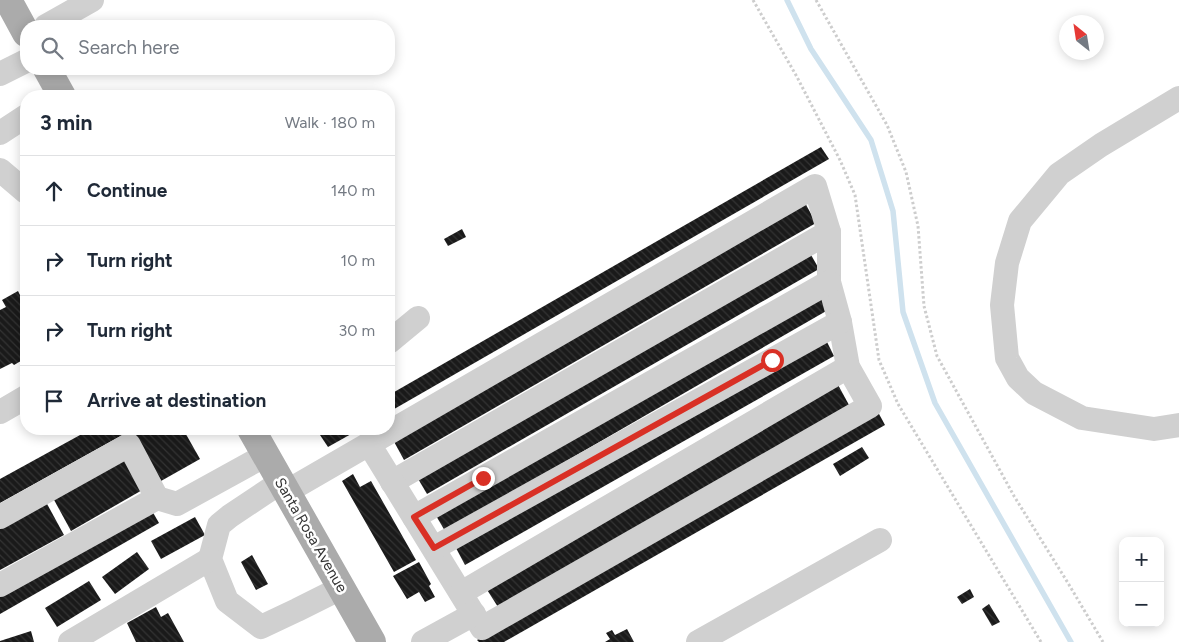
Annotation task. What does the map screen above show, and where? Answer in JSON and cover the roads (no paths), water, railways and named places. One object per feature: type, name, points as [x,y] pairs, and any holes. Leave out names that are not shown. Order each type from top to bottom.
[{"type":"main road","points":[[8,0],[20,22]]},
{"type":"main road","points":[[49,75],[57,90]]},
{"type":"main road","name":"Santa Rosa Avenue","points":[[254,435],[372,642]]},
{"type":"lane","points":[[57,20],[92,0]]},
{"type":"lane","points":[[0,74],[20,64]]},
{"type":"lane","points":[[1179,98],[1101,145],[1059,174],[1020,221],[1007,263],[1002,305],[1007,358],[1018,378],[1034,392],[1082,418],[1154,429],[1179,425]]},
{"type":"lane","points":[[0,134],[20,120]]},
{"type":"lane","points":[[0,170],[20,187]]},
{"type":"lane","points":[[369,444],[482,628],[870,406],[848,367],[840,322],[829,282],[829,232],[815,186],[395,429]]},
{"type":"lane","points":[[392,482],[829,232]]},
{"type":"lane","points":[[414,517],[829,282]]},
{"type":"lane","points":[[395,337],[418,318]]},
{"type":"lane","points":[[434,548],[840,322]]},
{"type":"lane","points":[[461,593],[848,367]]},
{"type":"lane","points":[[0,412],[20,400]]},
{"type":"lane","points":[[341,588],[261,627],[227,601],[210,559],[219,525],[230,516],[385,435]]},
{"type":"lane","points":[[0,518],[129,445],[157,498],[177,504],[266,455]]},
{"type":"lane","points":[[0,585],[157,498]]},
{"type":"lane","points":[[698,642],[880,540]]},
{"type":"lane","points":[[70,642],[210,559]]},
{"type":"lane","points":[[422,642],[474,614]]},
{"type":"waterway","points":[[787,0],[811,49],[871,140],[893,211],[903,312],[935,403],[1071,642]]}]
